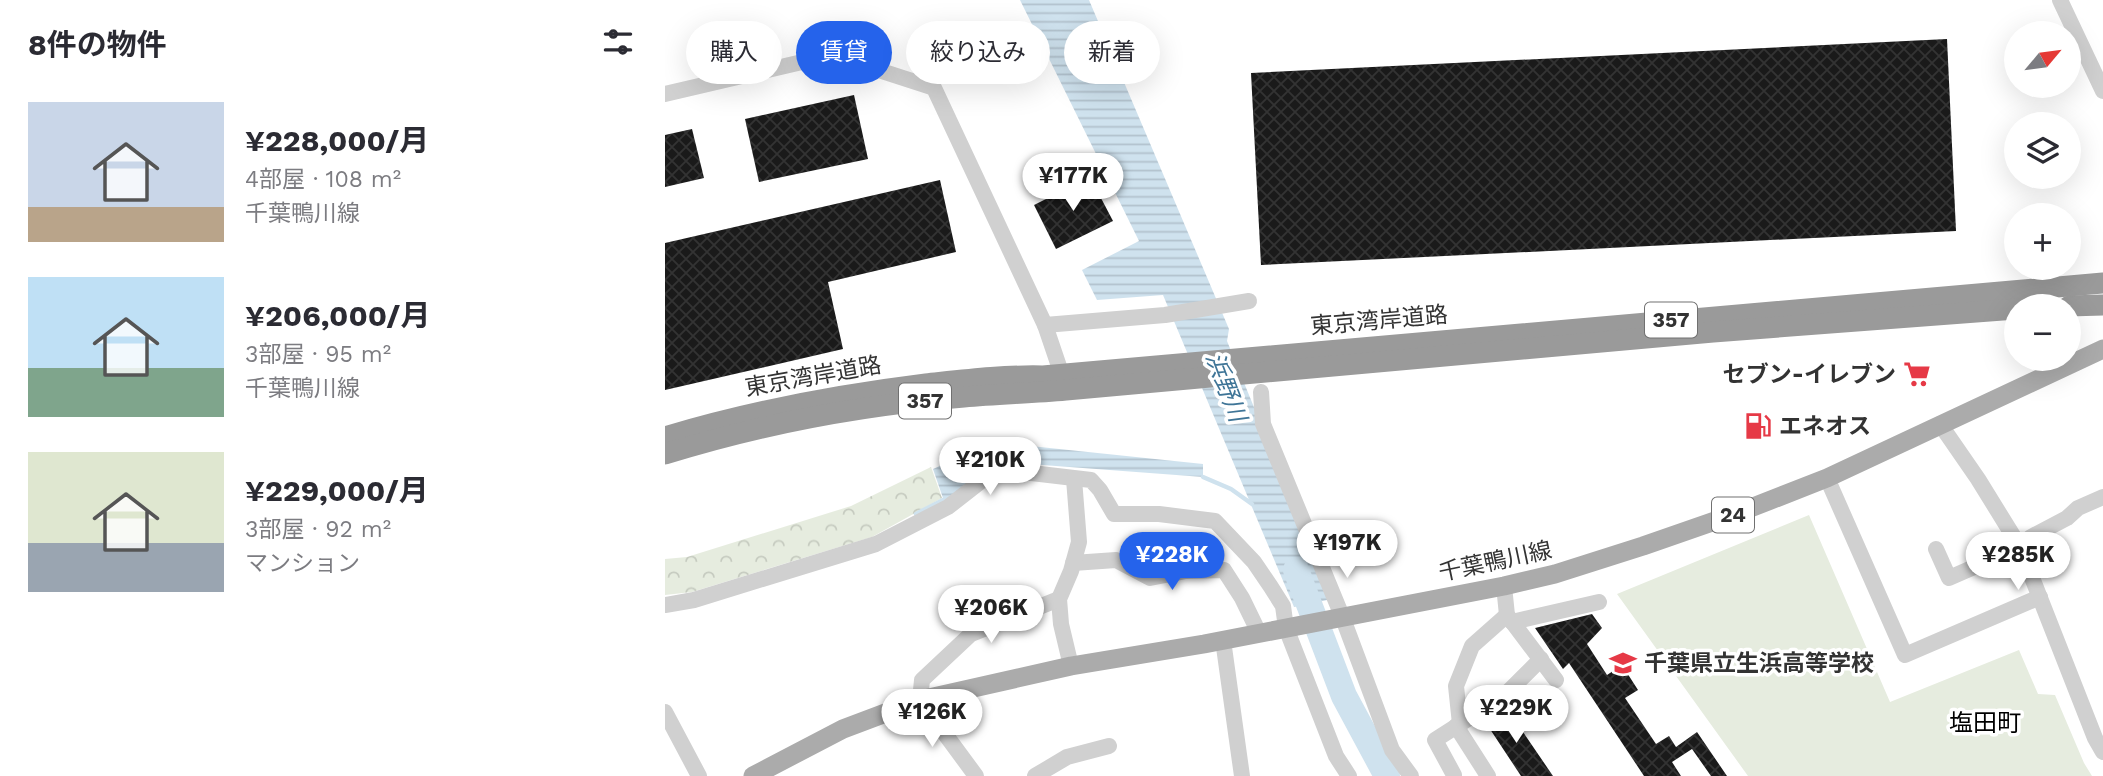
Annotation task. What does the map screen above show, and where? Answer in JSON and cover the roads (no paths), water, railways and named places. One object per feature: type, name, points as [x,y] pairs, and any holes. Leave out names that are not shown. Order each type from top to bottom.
[{"type":"highway","name":"東京湾岸道路","points":[[665,454],[741,432],[849,411],[1064,382],[2103,283]]},
{"type":"highway","points":[[2081,306],[2103,305]]},
{"type":"highway","name":"東京湾岸道路","points":[[1242,365],[2004,310]]},
{"type":"highway","name":"東京湾岸道路","points":[[665,437],[731,418],[842,394],[957,381],[1064,382]]},
{"type":"main road","name":"千葉鴨川線","points":[[753,776],[843,729],[920,700],[1072,666],[1288,628],[1555,574],[1735,514],[1827,478],[2103,349]]},
{"type":"street","points":[[2060,0],[2103,91]]},
{"type":"street","points":[[665,94],[832,55],[934,88],[1045,325],[1064,382]]},
{"type":"street","points":[[1045,325],[1165,315],[1249,301]]},
{"type":"street","points":[[1261,391],[1263,424],[1342,616],[1392,750],[1411,776]]},
{"type":"street","points":[[1940,424],[2020,547],[2095,738],[2103,752]]},
{"type":"street","points":[[665,605],[694,600],[876,544],[947,507],[989,475],[1007,471],[1091,480],[1114,514],[1159,514],[1215,521],[1254,562],[1283,606],[1288,628],[1336,756],[1349,776]]},
{"type":"street","points":[[1827,478],[1905,655],[2040,597]]},
{"type":"street","points":[[1072,666],[1061,624],[1059,599],[1079,542],[1074,479]]},
{"type":"street","points":[[1936,549],[1949,579],[2020,547],[2031,537],[2078,508],[2103,497]]},
{"type":"street","points":[[1073,563],[1116,560],[1150,578],[1186,571],[1224,570],[1242,598],[1259,633]]},
{"type":"street","points":[[1504,586],[1509,619],[1556,680]]},
{"type":"street","points":[[976,776],[920,700],[922,680],[971,634],[1059,599]]},
{"type":"street","points":[[1488,776],[1458,725],[1456,686],[1472,646],[1509,619],[1599,602]]},
{"type":"street","points":[[1223,640],[1242,776]]},
{"type":"street","points":[[1454,775],[1435,740],[1509,691],[1541,659]]},
{"type":"street","points":[[665,712],[699,776]]},
{"type":"street","points":[[1035,776],[1067,757],[1109,746]]},
{"type":"water","points":[[1020,0],[1089,0],[1098,21],[1064,21],[1064,84],[1125,84],[1229,329],[1227,341],[1332,599],[1294,607],[1163,295],[1097,300],[1082,270],[1139,241],[1050,61],[1050,21],[1030,21]]},
{"type":"water","points":[[993,442],[1203,464],[1203,477],[1001,462],[1002,466],[944,501],[933,469]]},
{"type":"waterway","points":[[1203,477],[1231,489],[1252,504]]},
{"type":"waterway","points":[[916,514],[943,500]]},
{"type":"waterway","name":"浜野川","points":[[1296,570],[1344,696],[1387,776]]},
{"type":"place","name":"セブン-イレブン","points":[[1917,374]]},
{"type":"place","name":"エネオス","points":[[1758,426]]},
{"type":"place","name":"千葉県立生浜高等学校","points":[[1623,663]]},
{"type":"district","name":"塩田町","points":[[1985,723]]}]
